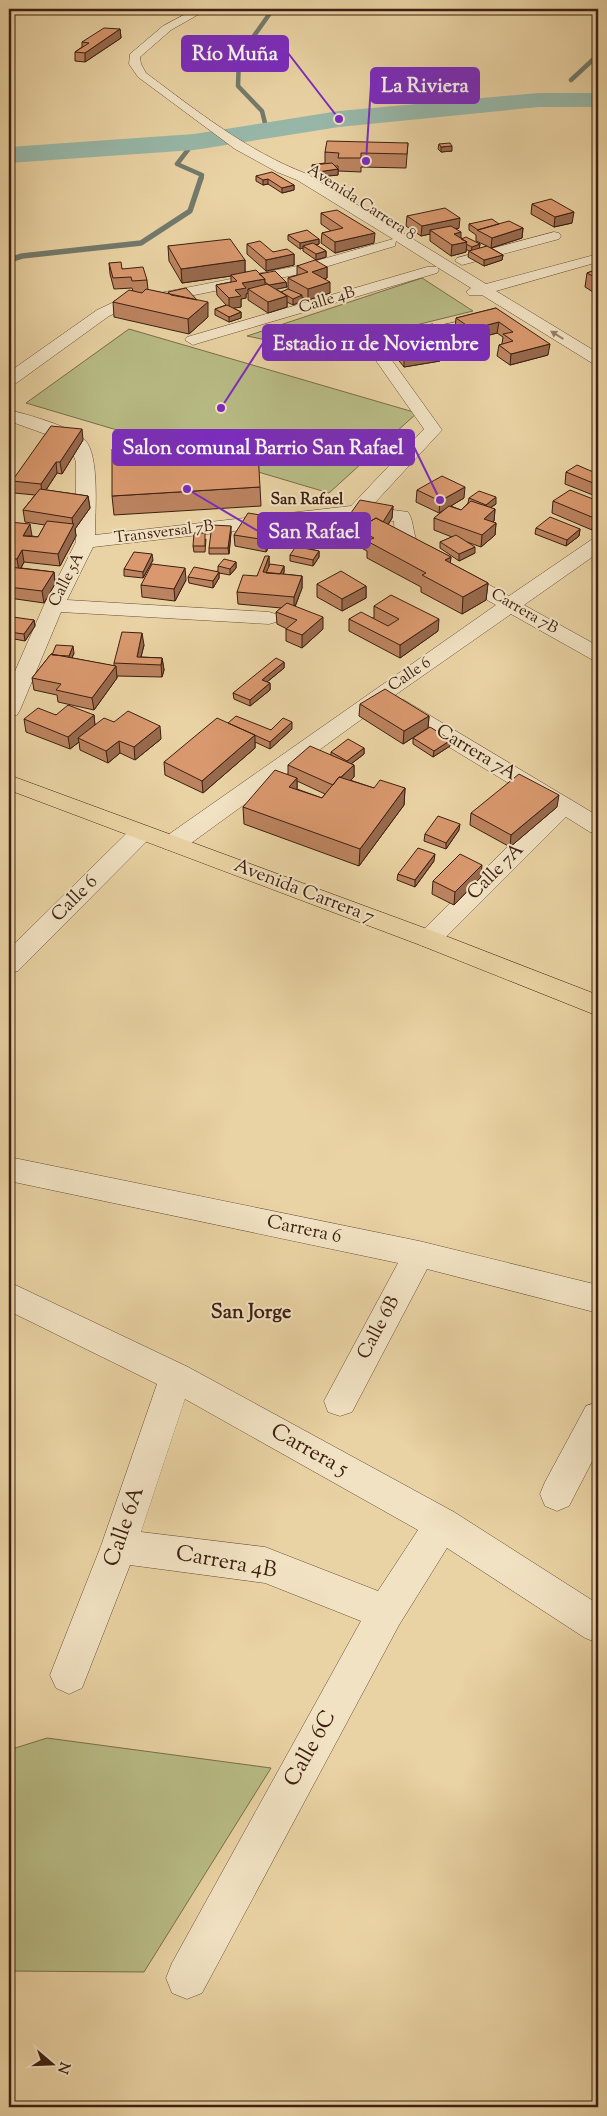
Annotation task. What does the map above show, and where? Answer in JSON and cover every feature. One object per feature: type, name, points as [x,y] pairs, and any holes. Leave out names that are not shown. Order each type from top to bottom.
[{"type":"main road","name":"Avenida Carrera 7","points":[[9,782],[428,939],[598,1006]]},
{"type":"street","points":[[204,9],[167,28],[134,56],[135,64],[142,75],[217,130],[288,172]]},
{"type":"street","name":"Avenida Carrera 8","points":[[288,172],[292,181],[390,243],[439,268]]},
{"type":"street","name":"Avenida Carrera 8","points":[[288,172],[302,177],[477,292],[598,360]]},
{"type":"street","name":"Calle 4B","points":[[193,340],[554,236]]},
{"type":"street","points":[[9,380],[103,313],[119,305],[305,268],[390,243]]},
{"type":"street","points":[[477,292],[598,258]]},
{"type":"street","name":"Avenida Carrera 8","points":[[477,292],[504,316],[598,376]]},
{"type":"street","points":[[357,511],[433,430],[373,345],[504,316]]},
{"type":"street","name":"Calle 5A","points":[[9,415],[68,436],[78,443],[85,462],[86,542],[54,606],[9,710]]},
{"type":"street","name":"Transversal 7B","points":[[86,542],[357,511],[390,513]]},
{"type":"street","name":"Carrera 7B","points":[[390,513],[401,516],[404,521],[405,540],[413,550],[598,655]]},
{"type":"street","name":"Calle 6","points":[[174,843],[380,695],[598,544]]},
{"type":"street","points":[[54,606],[269,618]]},
{"type":"street","name":"Carrera 7A","points":[[380,695],[598,826]]},
{"type":"street","name":"Calle 7A","points":[[428,939],[564,805]]},
{"type":"street","name":"Calle 6","points":[[9,964],[141,833]]},
{"type":"street","name":"Carrera 6","points":[[9,1169],[419,1254],[598,1299]]},
{"type":"street","name":"Calle 6B","points":[[340,1402],[419,1254]]},
{"type":"street","name":"Carrera 5","points":[[9,1296],[176,1377],[442,1524],[598,1625]]},
{"type":"street","name":"Calle 6A","points":[[69,1675],[119,1546],[176,1377]]},
{"type":"street","points":[[557,1494],[598,1417]]},
{"type":"street","name":"Calle 6C","points":[[187,1978],[386,1612],[442,1524]]},
{"type":"street","name":"Carrera 4B","points":[[119,1546],[265,1565],[386,1612]]},
{"type":"green space","points":[[422,278],[473,311],[363,338],[329,353],[247,336]]},
{"type":"green space","points":[[129,329],[417,413],[329,493],[26,403]]},
{"type":"green space","points":[[47,1738],[271,1768],[144,1972],[9,1971],[9,1750]]},
{"type":"building","points":[[104,28],[120,29],[85,53],[75,52],[89,43],[82,42]]},
{"type":"building","points":[[327,141],[408,143],[407,154],[361,153],[361,158],[338,158],[339,153],[325,152]]},
{"type":"building","points":[[450,143],[452,146],[441,147],[439,144]]},
{"type":"building","points":[[332,163],[338,169],[318,172],[312,165]]},
{"type":"building","points":[[272,172],[294,185],[282,188],[268,179],[263,180],[256,176]]},
{"type":"building","points":[[551,199],[574,212],[555,217],[532,204]]},
{"type":"building","points":[[445,208],[460,218],[422,226],[407,216]]},
{"type":"building","points":[[337,210],[375,233],[335,242],[322,233],[343,228],[321,213]]},
{"type":"building","points":[[492,219],[499,224],[478,230],[469,224]]},
{"type":"building","points":[[509,221],[523,228],[492,238],[477,230]]},
{"type":"building","points":[[451,226],[461,232],[454,234],[467,242],[452,245],[430,230]]},
{"type":"building","points":[[307,230],[319,239],[300,243],[288,235]]},
{"type":"building","points":[[466,237],[480,244],[472,247],[466,244],[467,242],[461,239]]},
{"type":"building","points":[[230,239],[245,260],[181,269],[168,246]]},
{"type":"building","points":[[260,241],[273,252],[287,249],[294,254],[266,260],[247,244]]},
{"type":"building","points":[[313,243],[326,251],[316,254],[303,246]]},
{"type":"building","points":[[487,246],[503,255],[484,260],[469,251]]},
{"type":"building","points":[[315,260],[327,267],[312,272],[330,282],[308,289],[288,278],[308,272],[297,266]]},
{"type":"building","points":[[121,262],[122,269],[143,267],[147,280],[132,281],[131,277],[113,278],[109,263]]},
{"type":"building","points":[[598,269],[598,279],[587,273]]},
{"type":"building","points":[[256,270],[265,279],[242,283],[246,288],[235,290],[241,296],[229,298],[216,285],[237,281],[231,275]]},
{"type":"building","points":[[275,271],[286,282],[269,285],[259,274]]},
{"type":"building","points":[[267,284],[287,296],[268,302],[248,289]]},
{"type":"building","points":[[186,288],[197,300],[171,295],[168,292]]},
{"type":"building","points":[[146,289],[208,302],[188,319],[113,302],[129,290],[142,293]]},
{"type":"building","points":[[288,289],[302,295],[293,299],[281,292]]},
{"type":"building","points":[[227,305],[241,312],[229,317],[215,309]]},
{"type":"building","points":[[496,308],[550,344],[511,354],[499,345],[513,341],[503,334],[513,332],[499,322],[472,329],[456,318]]},
{"type":"building","points":[[433,324],[447,340],[434,342],[441,350],[404,356],[385,331]]},
{"type":"building","points":[[51,426],[82,429],[60,462],[56,462],[41,484],[12,481]]},
{"type":"building","points":[[222,442],[258,452],[260,487],[112,496],[112,449]]},
{"type":"building","points":[[577,465],[598,474],[598,485],[566,472]]},
{"type":"building","points":[[442,476],[465,487],[440,501],[417,490]]},
{"type":"building","points":[[40,489],[88,496],[72,518],[23,510]]},
{"type":"building","points":[[570,490],[598,501],[598,515],[594,518],[553,501]]},
{"type":"building","points":[[479,491],[496,497],[486,505],[469,498]]},
{"type":"building","points":[[360,500],[393,506],[383,522],[376,518],[371,521],[365,520],[363,523],[346,520]]},
{"type":"building","points":[[471,501],[495,509],[484,519],[496,523],[482,535],[434,518],[449,506],[461,510]]},
{"type":"building","points":[[248,513],[279,518],[266,540],[234,535]]},
{"type":"building","points":[[550,517],[580,529],[567,540],[536,528]]},
{"type":"building","points":[[376,518],[451,557],[445,560],[488,583],[463,597],[422,575],[426,573],[367,541],[374,538],[357,529]]},
{"type":"building","points":[[47,521],[74,524],[58,554],[22,550],[17,559],[9,558],[9,522],[30,524],[23,536],[38,537]]},
{"type":"building","points":[[212,525],[231,526],[228,548],[209,548]]},
{"type":"building","points":[[194,533],[205,533],[205,546],[193,546]]},
{"type":"building","points":[[456,535],[475,547],[459,554],[440,542]]},
{"type":"building","points":[[299,542],[306,543],[303,548],[319,551],[313,560],[290,555]]},
{"type":"building","points":[[134,552],[152,554],[143,572],[124,569]]},
{"type":"building","points":[[265,556],[269,556],[263,572],[302,576],[294,597],[237,592],[243,575],[257,576]]},
{"type":"building","points":[[224,559],[236,562],[230,569],[218,566]]},
{"type":"building","points":[[152,564],[185,568],[174,589],[141,585]]},
{"type":"building","points":[[270,564],[284,566],[280,574],[266,573]]},
{"type":"building","points":[[9,567],[54,572],[42,591],[9,587]]},
{"type":"building","points":[[194,567],[219,572],[213,581],[188,577]]},
{"type":"building","points":[[341,571],[366,586],[342,599],[317,584]]},
{"type":"building","points":[[391,595],[439,619],[400,645],[349,619],[361,612],[388,626],[399,619],[374,606]]},
{"type":"building","points":[[287,603],[323,617],[302,635],[286,629],[297,620],[276,612]]},
{"type":"building","points":[[13,617],[34,620],[24,634],[9,632],[9,622]]},
{"type":"building","points":[[122,632],[142,633],[137,657],[162,658],[161,665],[114,663]]},
{"type":"building","points":[[56,645],[73,646],[69,656],[52,655]]},
{"type":"building","points":[[51,654],[116,666],[92,698],[56,690],[61,684],[32,678]]},
{"type":"building","points":[[276,658],[284,662],[262,680],[270,683],[250,700],[233,693]]},
{"type":"building","points":[[385,689],[429,716],[404,731],[360,704]]},
{"type":"building","points":[[68,705],[94,715],[68,737],[24,719],[38,708],[56,715]]},
{"type":"building","points":[[128,711],[160,726],[134,747],[119,741],[106,751],[78,738],[104,718],[114,722]]},
{"type":"building","points":[[236,716],[271,730],[283,718],[292,722],[270,742],[228,723]]},
{"type":"building","points":[[217,718],[255,735],[202,781],[164,762]]},
{"type":"building","points":[[430,727],[451,740],[434,751],[413,738]]},
{"type":"building","points":[[348,739],[364,748],[347,761],[331,752]]},
{"type":"building","points":[[310,746],[354,765],[339,777],[333,785],[288,765]]},
{"type":"building","points":[[275,770],[297,778],[289,787],[322,798],[339,777],[374,788],[380,780],[405,788],[360,849],[243,807]]},
{"type":"building","points":[[519,774],[559,795],[511,835],[471,813]]},
{"type":"building","points":[[438,816],[460,824],[446,843],[425,834]]},
{"type":"building","points":[[418,848],[435,854],[415,880],[398,874]]},
{"type":"building","points":[[460,854],[482,865],[455,892],[433,881]]},
{"type":"waterway","points":[[267,131],[262,111],[238,86],[239,57],[273,9]]},
{"type":"waterway","points":[[571,80],[598,55]]},
{"type":"waterway","points":[[9,155],[194,142],[339,119],[539,100],[598,100]]},
{"type":"waterway","points":[[194,142],[177,164],[202,175],[201,179]]},
{"type":"waterway","points":[[9,260],[22,256],[141,243],[190,211],[201,178]]},
{"type":"place","name":"Río Muña","points":[[339,119]]},
{"type":"place","name":"La Riviera","points":[[366,161]]},
{"type":"place","name":"Estadio 11 de Noviembre","points":[[221,408]]},
{"type":"place","name":"San Rafael","points":[[187,489]]},
{"type":"place","name":"Salon comunal Barrio San Rafael","points":[[440,500]]},
{"type":"district","name":"San Rafael","points":[[307,500]]},
{"type":"district","name":"San Jorge","points":[[251,1313]]}]
